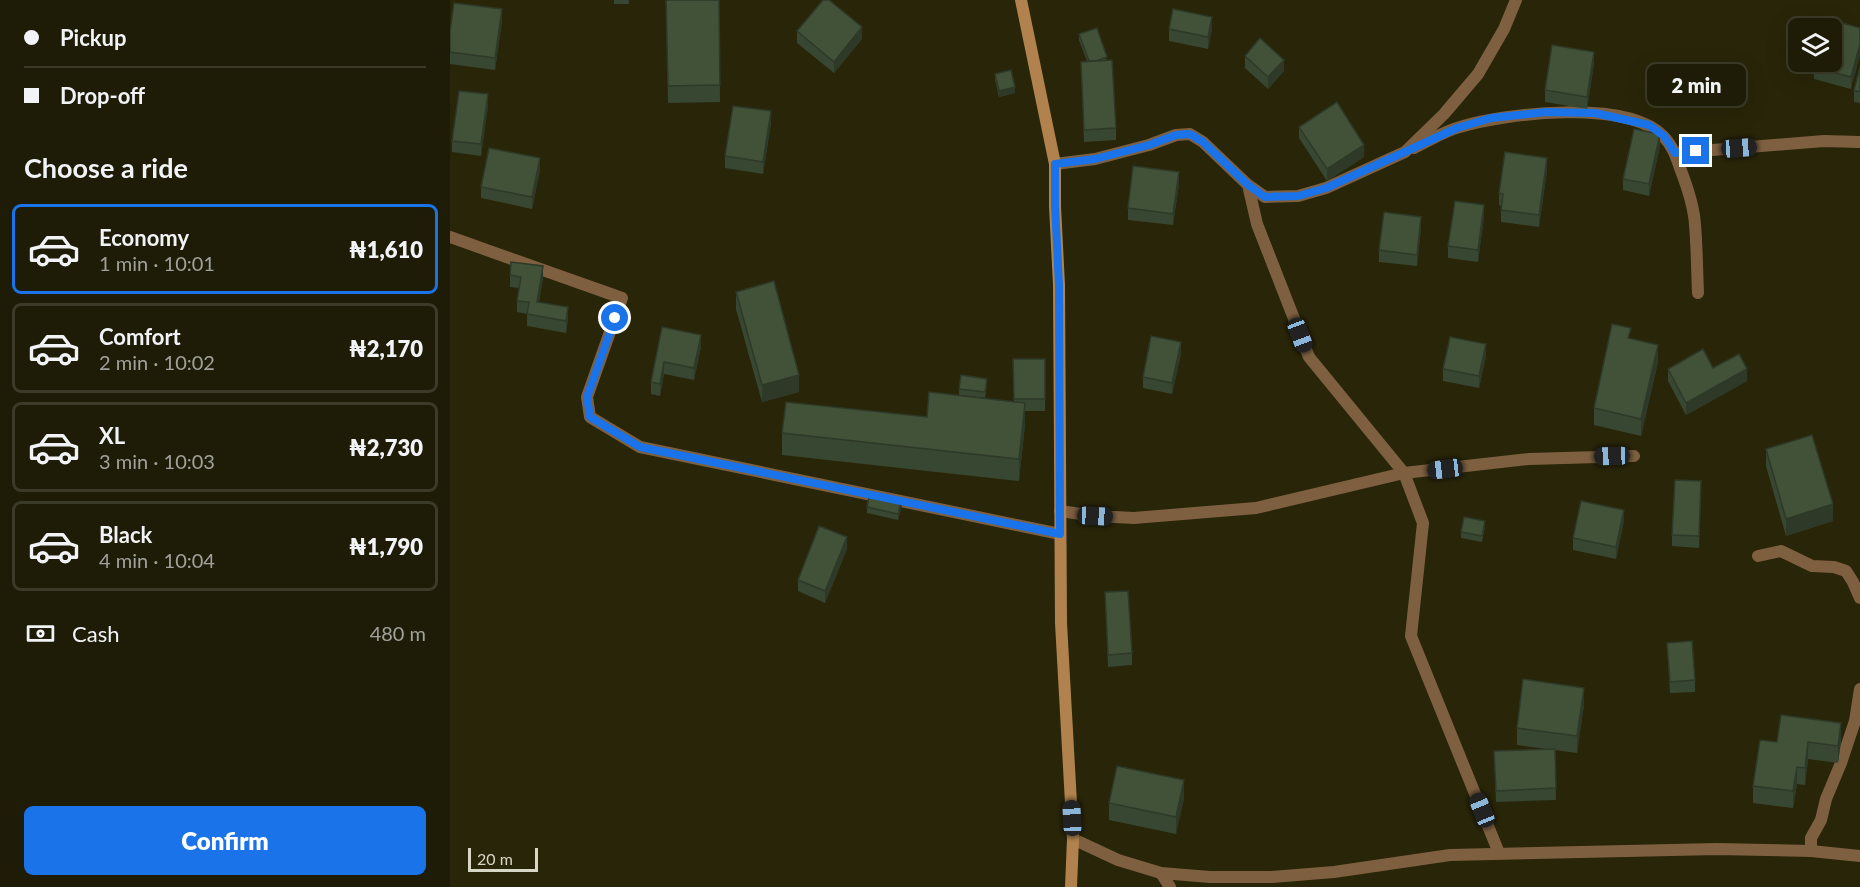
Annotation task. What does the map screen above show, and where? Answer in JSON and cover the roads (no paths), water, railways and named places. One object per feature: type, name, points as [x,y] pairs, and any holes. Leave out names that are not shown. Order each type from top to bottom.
[{"type":"main road","points":[[1021,0],[1055,164],[1059,285],[1061,623],[1073,839],[1071,887]]},
{"type":"street","points":[[1405,152],[1444,114],[1478,74],[1504,29],[1516,0]]},
{"type":"street","points":[[1055,164],[1095,159],[1149,145],[1176,135],[1190,134],[1203,142],[1248,185],[1265,197],[1298,196],[1326,188],[1457,128],[1491,118],[1546,112],[1595,113],[1649,125],[1664,136],[1675,153],[1685,181],[1695,223],[1698,293]]},
{"type":"street","points":[[1675,153],[1824,141],[1860,142]]},
{"type":"street","points":[[1248,185],[1257,224],[1309,357],[1404,474],[1423,523],[1411,636],[1499,853]]},
{"type":"street","points":[[450,237],[622,298],[587,397],[590,417],[640,447],[1060,534]]},
{"type":"street","points":[[1060,511],[1134,518],[1256,508],[1404,474],[1528,459],[1634,456]]},
{"type":"street","points":[[1758,556],[1781,551],[1812,566],[1834,567],[1846,571],[1854,582],[1860,598]]},
{"type":"street","points":[[1811,850],[1811,838],[1821,820],[1826,799],[1855,721],[1860,689]]},
{"type":"street","points":[[1073,839],[1118,860],[1161,873],[1210,878],[1272,877],[1334,872],[1450,855],[1499,853],[1717,849],[1811,850],[1860,856]]},
{"type":"street","points":[[1161,873],[1170,887]]}]
